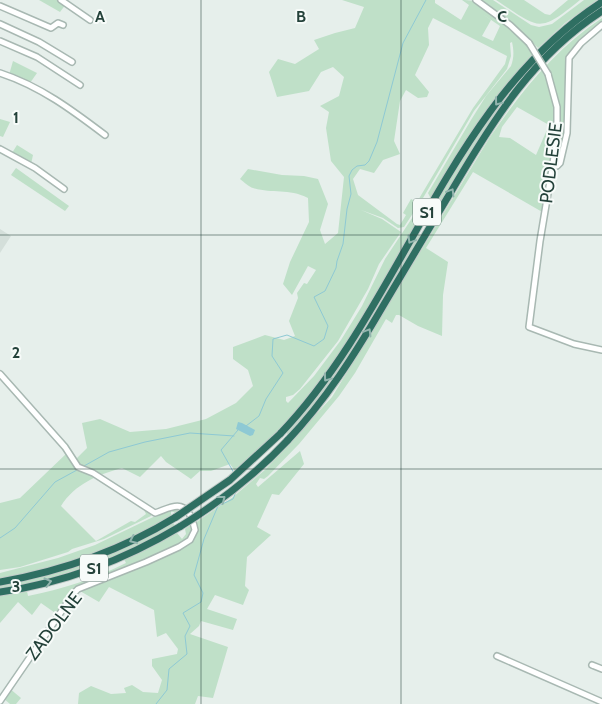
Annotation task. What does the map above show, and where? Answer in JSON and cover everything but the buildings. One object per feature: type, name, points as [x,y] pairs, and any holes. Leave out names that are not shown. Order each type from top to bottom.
[{"type":"highway","name":"S1","points":[[0,582],[42,573],[86,560],[128,543],[176,517],[230,480],[280,434],[306,405],[336,365],[460,158],[500,98],[544,48],[578,19],[602,2]]},
{"type":"highway","name":"S1","points":[[0,592],[49,582],[98,566],[137,550],[182,526],[232,491],[261,467],[287,441],[322,400],[351,359],[504,106],[541,61],[568,36],[602,12]]},
{"type":"street","points":[[61,0],[90,20]]},
{"type":"street","name":"PODLESIE","points":[[476,0],[510,25],[529,43],[540,58],[554,93],[558,122],[529,327],[574,344],[602,350]]},
{"type":"street","points":[[0,6],[24,15],[46,27],[51,28],[58,23],[63,25]]},
{"type":"street","points":[[0,24],[40,42],[72,62]]},
{"type":"street","points":[[552,166],[560,163],[567,133],[569,58],[581,43],[602,25]]},
{"type":"street","points":[[0,41],[37,57],[80,85]]},
{"type":"street","points":[[0,73],[30,85],[65,105],[105,135]]},
{"type":"street","points":[[0,148],[35,168],[64,190]]},
{"type":"street","name":"ZADOLNE","points":[[0,374],[65,447],[78,467],[93,474],[155,513],[173,506],[186,508],[195,530],[192,538],[187,542],[152,559],[78,589],[0,701]]},
{"type":"street","points":[[498,656],[602,702]]},
{"type":"street","points":[[592,665],[602,669]]},
{"type":"shaded area","points":[[0,229],[11,236],[0,253]]},
{"type":"green space","points":[[39,0],[59,0],[66,4],[60,12]]},
{"type":"green space","points":[[342,0],[435,0],[435,3],[461,20],[469,5],[462,0],[473,1],[506,24],[533,54],[504,87],[478,123],[432,197],[430,197],[428,193],[471,120],[486,96],[511,66],[513,51],[512,42],[510,43],[511,56],[507,69],[474,111],[404,227],[398,228],[383,218],[361,210],[382,219],[401,232],[379,264],[368,289],[338,341],[300,389],[293,395],[286,397],[288,403],[314,376],[341,340],[362,306],[385,259],[424,200],[427,199],[430,202],[367,310],[321,380],[295,413],[266,443],[235,471],[230,464],[211,471],[200,471],[191,479],[166,462],[161,456],[140,477],[122,468],[95,477],[80,486],[61,506],[96,541],[131,521],[135,522],[146,514],[144,510],[123,496],[152,513],[151,516],[104,539],[68,552],[20,567],[0,570],[0,503],[20,498],[67,453],[75,460],[87,448],[82,423],[100,419],[130,432],[166,429],[206,419],[236,403],[253,386],[248,370],[233,359],[233,347],[265,335],[284,340],[295,336],[289,321],[298,298],[297,293],[304,283],[307,284],[316,270],[308,266],[292,295],[283,284],[290,262],[309,222],[308,198],[294,193],[253,188],[240,179],[248,169],[318,179],[328,204],[320,230],[325,244],[338,233],[344,177],[331,161],[326,128],[329,112],[320,106],[339,96],[344,77],[333,67],[321,72],[309,91],[277,97],[269,72],[278,59],[295,64],[319,49],[314,40],[355,28],[364,7]],"holes":[[[481,13],[500,26],[493,41],[482,36],[491,20]],[[433,18],[507,56],[505,64],[473,108],[417,202],[411,199],[403,213],[406,215],[400,225],[358,195],[353,179],[360,169],[374,173],[383,160],[400,154],[394,141],[400,101],[406,90],[418,98],[427,97],[429,92],[415,75],[429,45],[428,28]]]},
{"type":"green space","points":[[481,0],[493,0],[531,25],[539,27],[552,24],[584,0],[597,0],[565,23],[538,48],[516,26]]},
{"type":"green space","points":[[496,0],[524,0],[545,14],[550,15],[568,0],[580,0],[547,23],[539,24],[522,17]]},
{"type":"green space","points":[[602,5],[602,8],[552,48],[513,90],[491,120],[443,200],[439,198],[461,160],[501,100],[550,46]]},
{"type":"green space","points":[[602,18],[602,25],[569,58],[569,109],[560,163],[552,166],[544,213],[473,172],[426,248],[448,262],[443,295],[442,336],[418,326],[399,315],[396,315],[392,323],[386,319],[355,373],[339,396],[299,444],[268,476],[264,479],[260,478],[256,484],[258,487],[300,451],[304,464],[279,495],[272,494],[257,527],[271,535],[247,557],[245,586],[249,590],[243,605],[215,595],[207,609],[237,619],[233,630],[201,621],[199,626],[190,634],[228,647],[213,698],[198,696],[195,704],[78,704],[79,693],[91,686],[111,694],[126,693],[124,688],[132,685],[143,692],[158,693],[162,680],[152,666],[152,659],[177,654],[178,649],[166,633],[157,637],[154,610],[109,587],[99,602],[80,591],[189,543],[195,523],[233,497],[266,469],[332,397],[490,137],[540,72],[585,30]],"holes":[[[517,107],[549,125],[536,155],[510,138],[499,137],[502,127]]]},
{"type":"green space","points":[[13,61],[37,73],[30,83],[9,75]]},
{"type":"green space","points":[[0,119],[10,122],[3,137],[0,136]]},
{"type":"green space","points":[[17,145],[33,155],[31,164],[12,153]]},
{"type":"green space","points":[[16,168],[69,206],[65,211],[11,175]]},
{"type":"green space","points":[[418,234],[422,236],[339,374],[291,434],[287,434],[287,430],[322,388]]},
{"type":"green space","points":[[174,507],[183,508],[176,513],[171,511],[171,516],[110,547],[67,563],[0,578],[0,573],[58,558],[95,545]]},
{"type":"green space","points":[[171,523],[174,524],[174,528],[132,549],[68,573],[0,590],[0,584],[40,576]]},
{"type":"green space","points":[[192,524],[190,535],[176,547],[75,590],[58,615],[41,603],[32,615],[18,602],[0,623],[0,596],[27,591],[28,596],[90,579],[126,563],[124,559],[177,533],[182,539],[186,534],[185,529]]},
{"type":"green space","points":[[9,688],[21,698],[16,704],[10,704],[3,698]]},
{"type":"water","points":[[238,422],[255,430],[253,435],[250,436],[236,429]]},
{"type":"waterway","points":[[246,426],[259,416],[266,399],[283,373],[272,356],[273,339],[287,335],[314,346],[324,339],[328,326],[314,297],[325,291],[336,268],[343,244],[347,209],[351,194],[349,176],[357,166],[365,165],[369,161],[377,142],[403,43],[426,0]]},
{"type":"waterway","points":[[234,473],[221,450],[238,430]]},
{"type":"waterway","points":[[84,466],[109,452],[145,442],[190,433],[234,436]]},
{"type":"waterway","points":[[0,538],[15,528],[55,482],[77,470]]},
{"type":"waterway","points":[[156,704],[167,690],[169,669],[187,654],[185,636],[190,626],[183,613],[201,602],[203,593],[194,575],[204,539],[218,506],[233,499],[236,492]]}]
